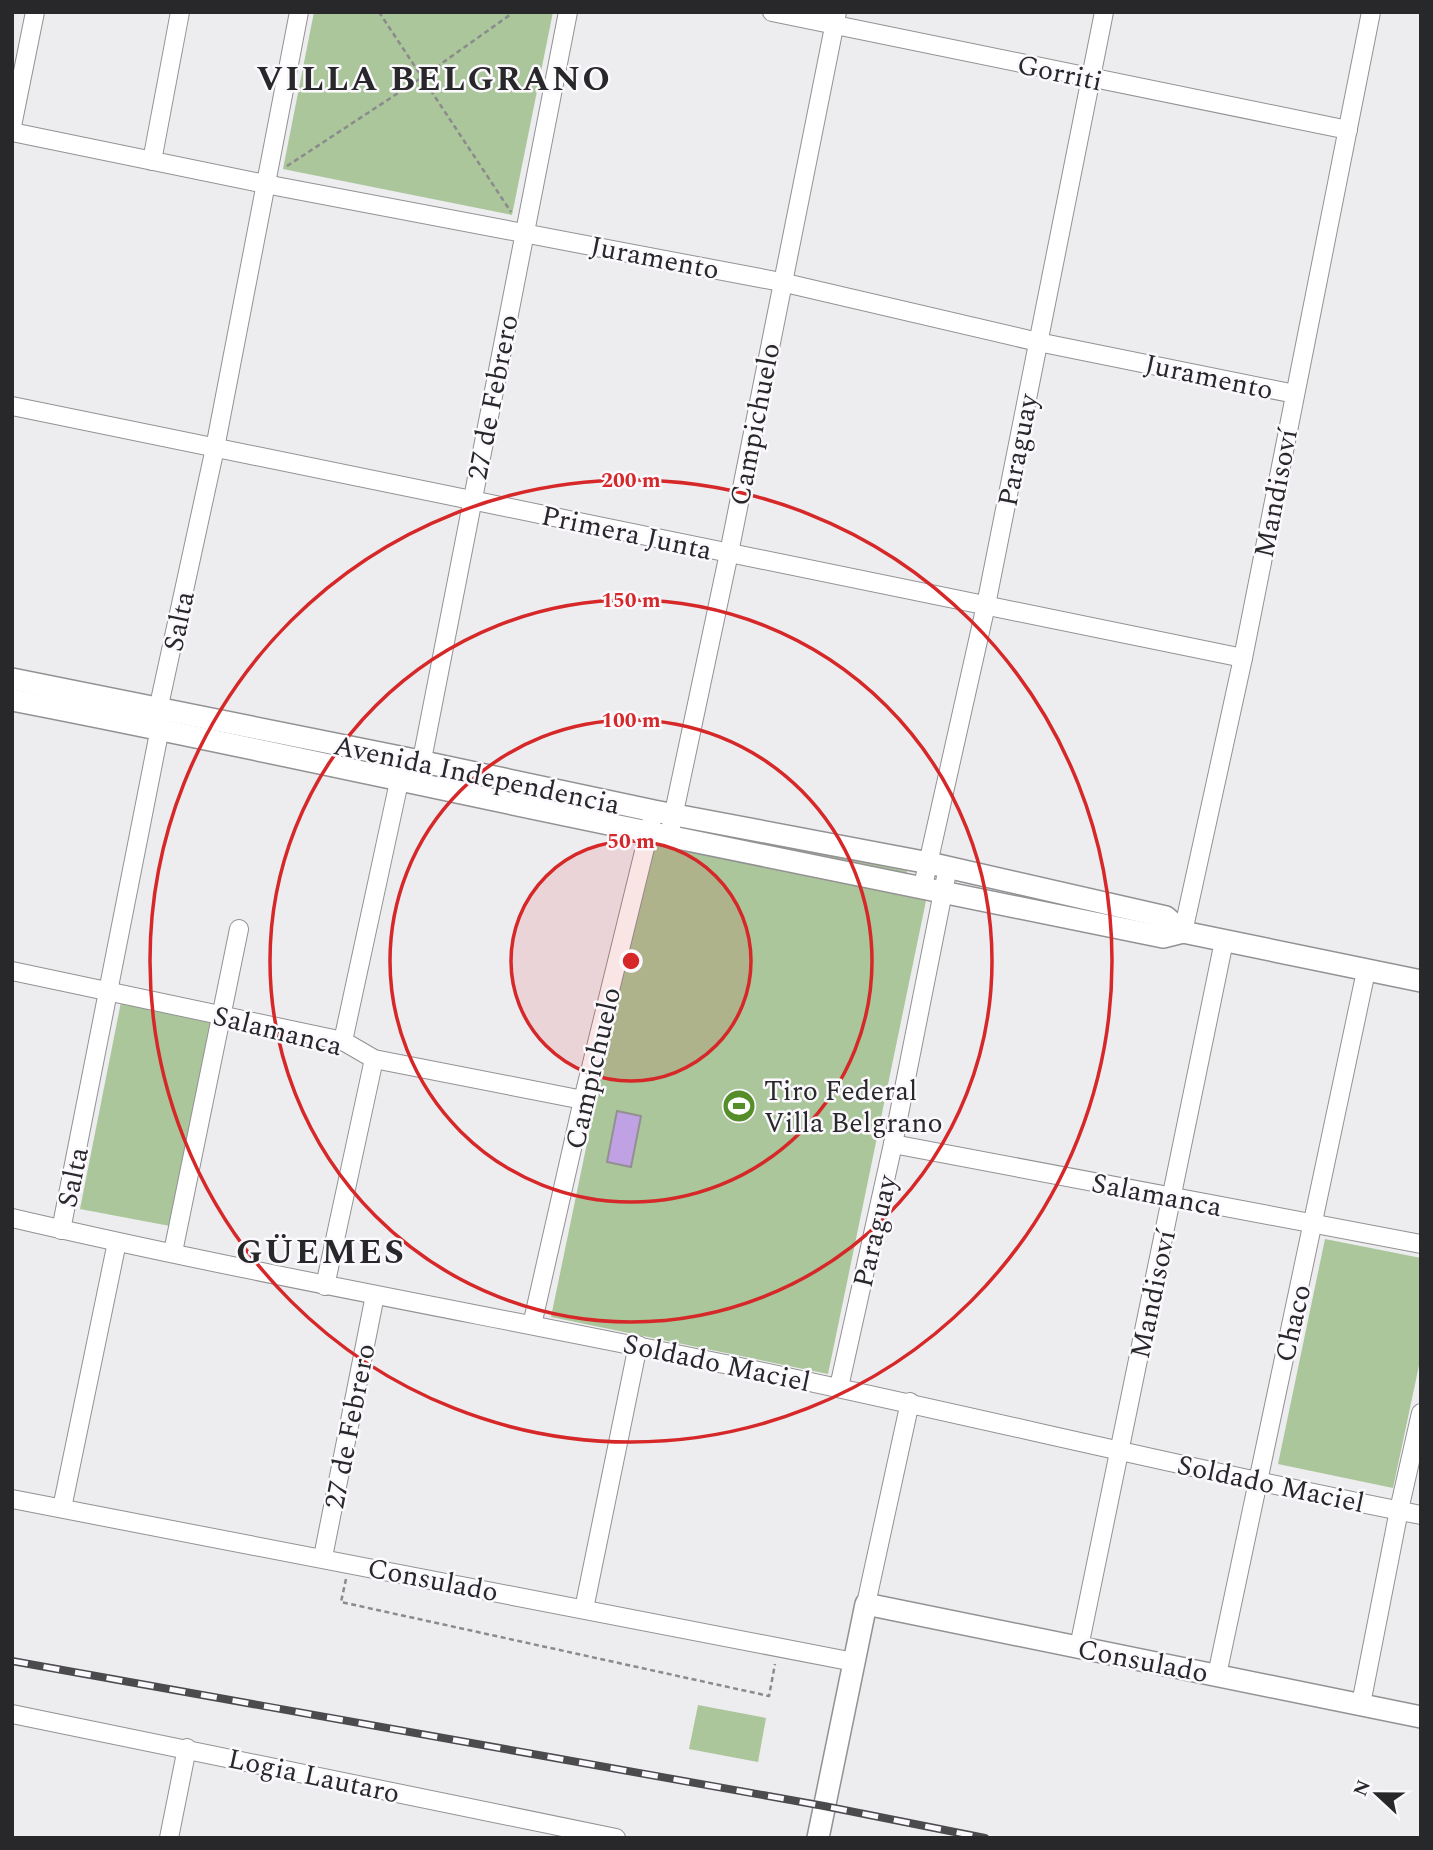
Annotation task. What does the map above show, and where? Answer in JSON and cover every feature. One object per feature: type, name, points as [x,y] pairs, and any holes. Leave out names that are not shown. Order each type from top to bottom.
[{"type":"street","points":[[12,126],[35,12]]},
{"type":"street","points":[[152,161],[180,12]]},
{"type":"street","name":"Salta","points":[[61,1230],[110,991],[159,719],[215,448],[299,12]]},
{"type":"street","name":"27 de Febrero","points":[[343,1041],[411,770],[472,500],[568,12]]},
{"type":"street","name":"Gorriti","points":[[772,12],[835,19],[1091,78],[1348,130]]},
{"type":"street","name":"Paraguay","points":[[839,1387],[893,1144],[933,889],[986,605],[1104,12]]},
{"type":"street","name":"Mandisoví","points":[[1183,932],[1243,658],[1371,12]]},
{"type":"street","name":"Campichuelo","points":[[532,1325],[583,1100],[659,834],[729,553],[835,19]]},
{"type":"street","name":"Juramento","points":[[12,132],[265,184],[781,282],[1038,342],[1295,394]]},
{"type":"street","name":"Primera Junta","points":[[12,406],[1243,658]]},
{"type":"street","name":"Avenida Independencia","points":[[12,680],[159,719],[411,770],[663,812],[939,865],[1166,917],[1183,932]]},
{"type":"street","name":"Avenida Independencia","points":[[12,700],[159,719]]},
{"type":"street","name":"Avenida Independencia","points":[[411,770],[659,834],[1163,937],[1183,932],[1421,981]]},
{"type":"street","points":[[173,1252],[239,929]]},
{"type":"street","name":"Mandisoví","points":[[1079,1647],[1224,941]]},
{"type":"street","name":"Salamanca","points":[[12,971],[343,1041],[374,1059],[583,1100]]},
{"type":"street","name":"Chaco","points":[[1217,1675],[1366,971]]},
{"type":"street","points":[[325,1286],[374,1059]]},
{"type":"street","name":"Salamanca","points":[[893,1144],[1421,1244]]},
{"type":"street","name":"Soldado Maciel","points":[[12,1218],[325,1286],[839,1387],[1256,1482],[1421,1515]]},
{"type":"street","points":[[62,1508],[117,1242]]},
{"type":"street","name":"27 de Febrero","points":[[323,1558],[375,1295]]},
{"type":"street","points":[[584,1609],[638,1346]]},
{"type":"street","points":[[818,1838],[910,1402]]},
{"type":"street","points":[[1361,1704],[1421,1413]]},
{"type":"street","name":"Consulado","points":[[12,1499],[349,1562],[854,1662]]},
{"type":"street","name":"Consulado","points":[[866,1604],[1421,1717]]},
{"type":"street","name":"Logia Lautaro","points":[[12,1714],[616,1838]]},
{"type":"street","points":[[169,1838],[187,1748]]},
{"type":"path","points":[[379,12],[525,232]]},
{"type":"path","points":[[265,184],[283,169],[421,78],[514,12]]},
{"type":"path","points":[[349,1562],[341,1602],[769,1696],[778,1647]]},
{"type":"green space","points":[[314,12],[553,12],[512,215],[283,169]]},
{"type":"green space","points":[[689,825],[907,871],[906,876],[688,830]]},
{"type":"green space","name":"Tiro Federal Villa Belgrano","points":[[650,839],[927,896],[828,1374],[551,1317]]},
{"type":"green space","points":[[121,1002],[211,1020],[170,1226],[80,1209]]},
{"type":"green space","points":[[1325,1239],[1421,1258],[1421,1356],[1393,1488],[1278,1464]]},
{"type":"green space","points":[[698,1705],[766,1718],[758,1762],[689,1749]]},
{"type":"building","points":[[617,1111],[641,1116],[631,1167],[607,1162]]},
{"type":"railway","points":[[12,1661],[824,1806],[985,1838]]},
{"type":"place","name":"Tiro Federal Villa Belgrano","points":[[739,1106]]},
{"type":"district","name":"VILLA BELGRANO","points":[[434,78]]},
{"type":"district","name":"GÜEMES","points":[[321,1251]]}]
